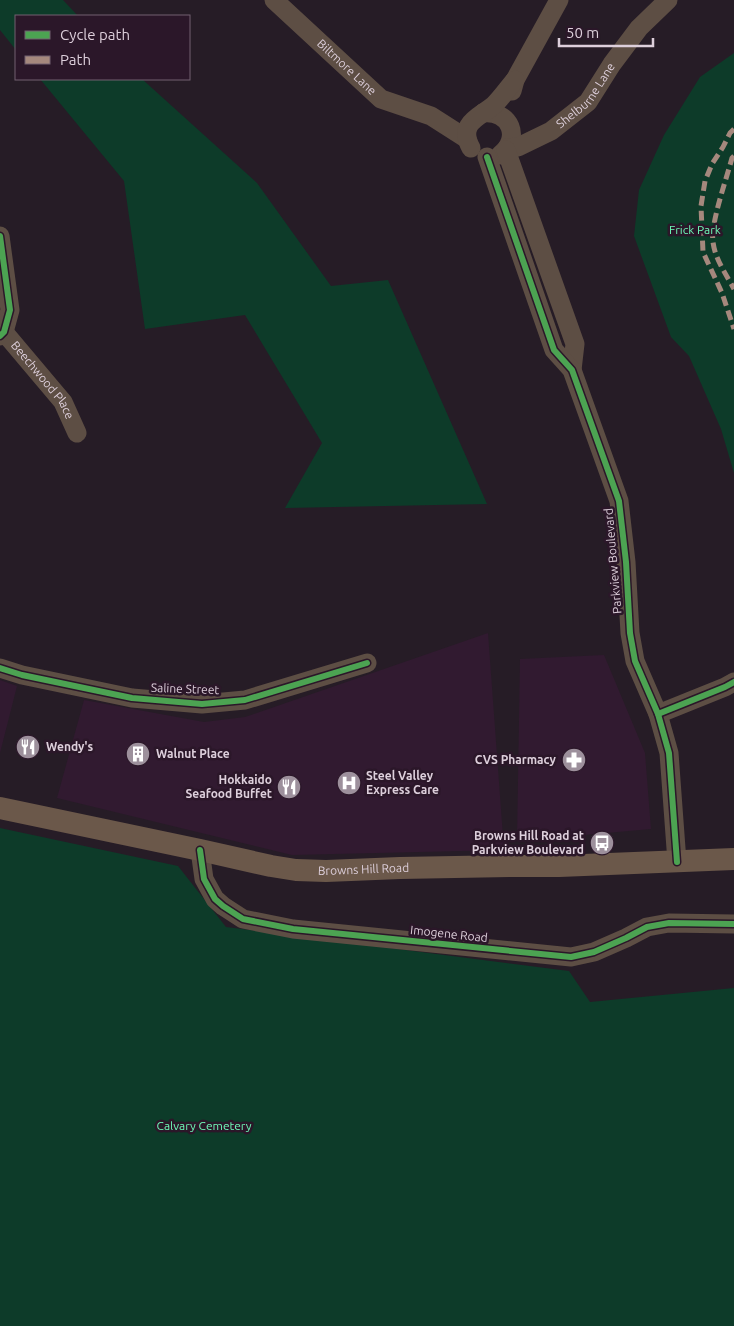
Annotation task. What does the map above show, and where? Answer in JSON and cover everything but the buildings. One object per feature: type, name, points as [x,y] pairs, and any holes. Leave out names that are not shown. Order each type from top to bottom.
[{"type":"main road","name":"Browns Hill Road","points":[[0,808],[200,850],[238,860],[296,870],[559,866],[734,859]]},
{"type":"street","name":"Biltmore Lane","points":[[274,0],[381,99],[431,116]]},
{"type":"street","points":[[467,139],[468,127],[472,121],[495,104],[515,80],[558,0]]},
{"type":"street","name":"Shelburne Lane","points":[[507,137],[518,147],[551,131],[588,102],[639,28],[668,0]]},
{"type":"street","points":[[486,157],[494,157],[500,154],[507,137],[515,80]]},
{"type":"street","points":[[431,116],[480,115],[491,112],[498,114],[507,137]]},
{"type":"street","name":"Parkview Boulevard","points":[[431,116],[467,139],[474,151],[486,157],[554,350],[572,370],[619,501],[626,562],[632,647],[635,661],[658,714],[669,753],[677,862]]},
{"type":"street","name":"Parkview Boulevard","points":[[507,137],[575,344],[572,370]]},
{"type":"street","points":[[0,236],[10,310],[2,334]]},
{"type":"street","name":"Beechwood Place","points":[[2,334],[63,402],[77,433]]},
{"type":"street","name":"Saline Street","points":[[0,668],[22,675],[132,698],[202,704],[245,700],[367,663]]},
{"type":"street","points":[[658,714],[734,682]]},
{"type":"street","name":"Imogene Road","points":[[200,850],[204,878],[215,899],[223,906],[243,919],[293,929],[571,957],[594,952],[647,927],[669,923],[734,924]]},
{"type":"shaded area","name":"Walnut Place","points":[[488,633],[504,850],[292,855],[57,798],[84,700],[204,722],[245,717]]},
{"type":"shaded area","points":[[604,655],[645,753],[651,829],[517,841],[520,659]]},
{"type":"shaded area","points":[[0,680],[17,686],[0,753]]},
{"type":"green space","points":[[0,0],[63,0],[77,15],[15,15],[15,49],[0,30]]},
{"type":"green space","name":"Frick Park","points":[[734,53],[734,473],[721,429],[689,356],[671,337],[634,236],[639,190],[664,135],[700,77]]},
{"type":"green space","points":[[41,80],[143,80],[257,183],[331,286],[388,280],[487,504],[285,508],[322,443],[245,315],[145,329],[124,181]]},
{"type":"green space","name":"Calvary Cemetery","points":[[0,828],[178,866],[226,927],[569,971],[590,1002],[734,988],[734,1326],[0,1326]]},
{"type":"marked path","points":[[734,129],[712,164],[705,181],[701,206],[703,252],[722,293],[734,329]]},
{"type":"marked path","points":[[734,156],[720,201],[713,234],[716,254],[734,289]]},
{"type":"cycle path","points":[[487,157],[554,350],[572,370],[619,501],[626,562],[630,633],[635,661],[658,714],[669,753],[677,862]]},
{"type":"cycle path","points":[[0,236],[10,310],[4,332],[0,336]]},
{"type":"cycle path","points":[[0,668],[22,675],[132,698],[202,704],[245,700],[367,663]]},
{"type":"cycle path","points":[[658,714],[734,682]]},
{"type":"cycle path","points":[[200,850],[204,879],[215,899],[223,906],[243,919],[293,929],[571,957],[594,952],[647,927],[669,923],[734,924]]},
{"type":"place","name":"Wendy's","points":[[28,747]]},
{"type":"place","name":"Walnut Place","points":[[138,754]]},
{"type":"place","name":"CVS Pharmacy","points":[[574,760]]},
{"type":"place","name":"Steel Valley Express Care","points":[[349,783]]},
{"type":"place","name":"Hokkaido Seafood Buffet","points":[[289,787]]},
{"type":"place","name":"Browns Hill Road at Parkview Boulevard","points":[[602,843]]}]
